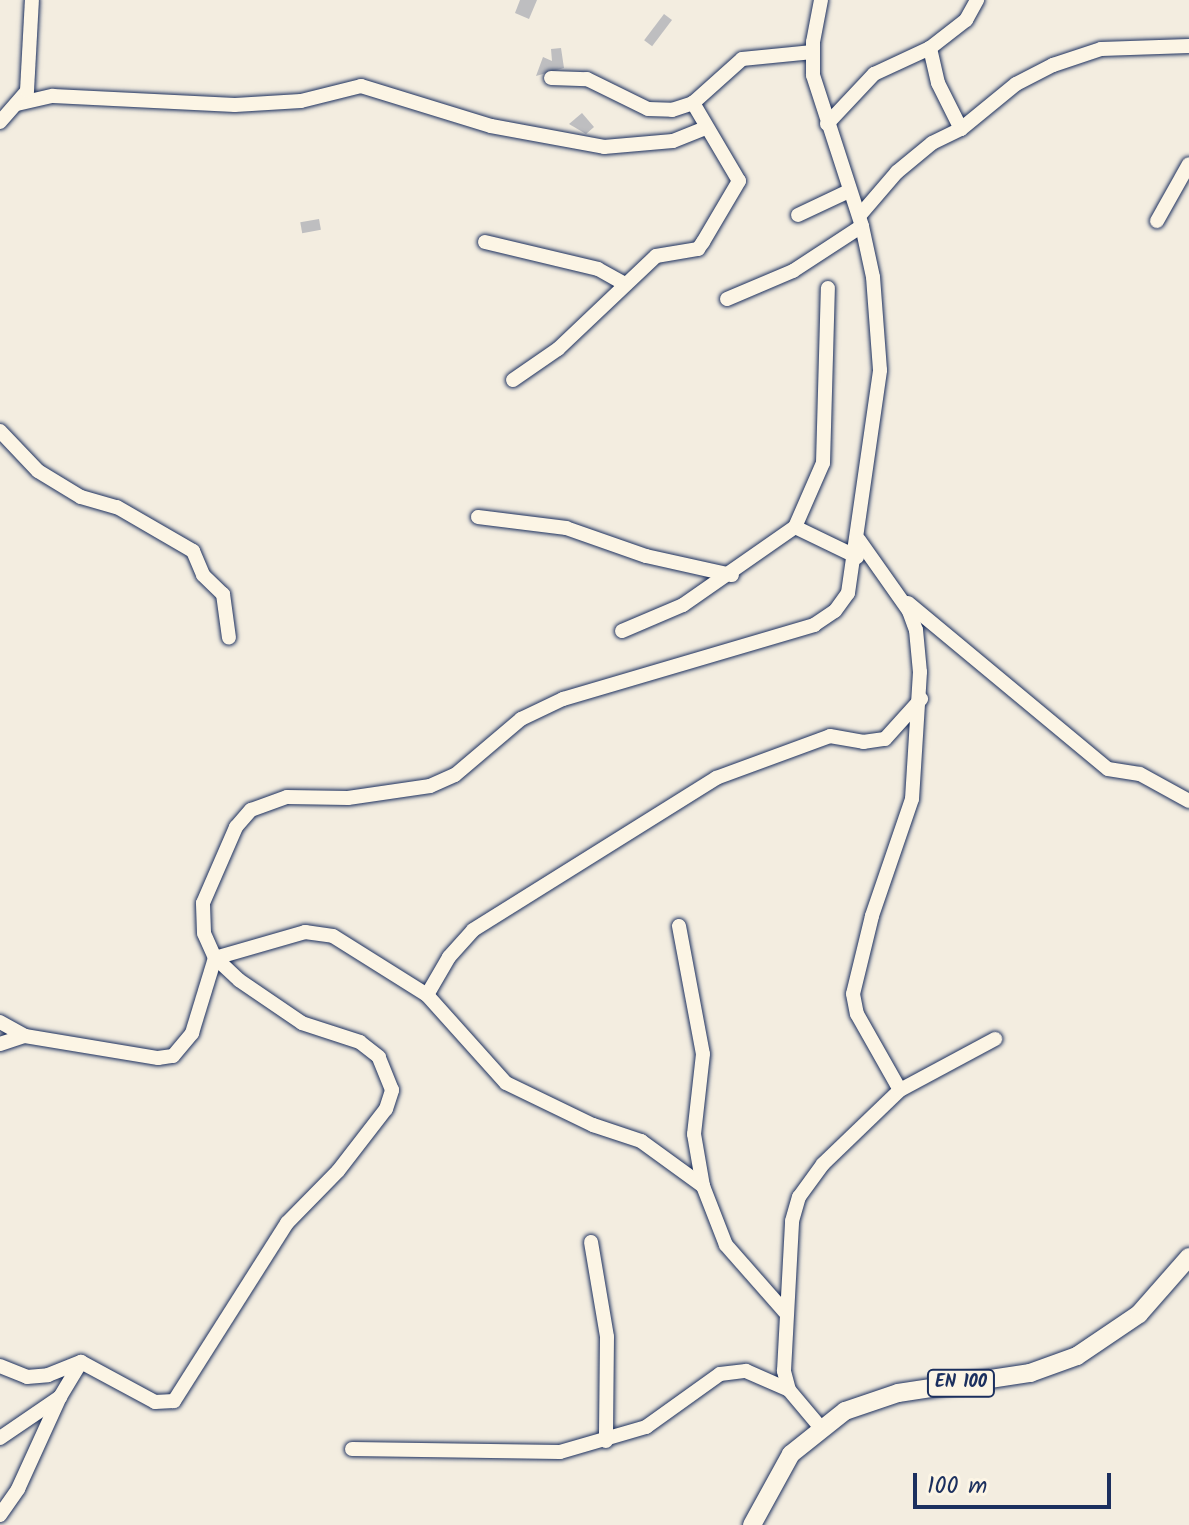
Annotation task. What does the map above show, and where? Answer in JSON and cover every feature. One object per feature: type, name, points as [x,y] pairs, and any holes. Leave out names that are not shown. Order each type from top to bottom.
[{"type":"main road","name":"EN 100","points":[[752,1525],[776,1474],[821,1428],[867,1400],[1030,1373],[1077,1356],[1139,1314],[1189,1257]]},
{"type":"street","points":[[0,122],[17,104],[29,78],[32,0]]},
{"type":"street","points":[[0,1366],[27,1377],[81,1362],[155,1402],[174,1401],[287,1223],[338,1171],[386,1109],[392,1090],[379,1057],[360,1042],[302,1023],[215,958],[204,933],[203,903],[236,827],[251,810],[287,797],[348,798],[430,786],[455,775],[521,719],[563,699],[814,625],[835,611],[848,593],[857,557],[880,370],[873,277],[861,221],[827,124],[813,52],[821,0]]},
{"type":"street","points":[[827,124],[874,74],[930,48],[966,20],[977,0]]},
{"type":"street","points":[[727,299],[793,271],[861,221],[897,172],[932,143],[961,129],[1016,84],[1081,53],[1189,46]]},
{"type":"street","points":[[930,48],[938,83],[961,129]]},
{"type":"street","points":[[551,78],[587,79],[648,109],[672,110],[693,103],[742,59],[813,52]]},
{"type":"street","points":[[17,104],[53,96],[235,105],[301,101],[361,86],[491,126],[604,147],[673,141],[705,128]]},
{"type":"street","points":[[513,380],[558,349],[656,256],[698,249],[739,181],[693,103]]},
{"type":"street","points":[[1157,221],[1189,164]]},
{"type":"street","points":[[798,215],[849,191]]},
{"type":"street","points":[[485,242],[598,269],[625,284]]},
{"type":"street","points":[[622,631],[683,605],[732,575],[795,527],[823,463],[828,288]]},
{"type":"street","points":[[0,431],[38,471],[81,497],[117,507],[193,551],[203,575],[223,594],[229,638]]},
{"type":"street","points":[[478,517],[566,528],[646,556],[732,575]]},
{"type":"street","points":[[795,527],[857,557]]},
{"type":"street","points":[[859,540],[902,597],[1108,769],[1140,774],[1189,801]]},
{"type":"street","points":[[900,1090],[857,1014],[853,994],[872,916],[912,799],[921,699],[916,630],[902,597]]},
{"type":"street","points":[[427,995],[449,957],[473,930],[716,778],[830,736],[863,742],[885,739],[921,699]]},
{"type":"street","points":[[679,926],[703,1054],[694,1134],[703,1186],[726,1245],[786,1313]]},
{"type":"street","points":[[215,958],[319,931],[427,995],[506,1083],[593,1125],[641,1141],[703,1186]]},
{"type":"street","points":[[0,1022],[25,1036],[158,1058],[173,1056],[192,1033],[215,958]]},
{"type":"street","points":[[0,1044],[25,1036]]},
{"type":"street","points":[[821,1428],[789,1390],[784,1371],[792,1221],[799,1197],[823,1164],[900,1090],[995,1039]]},
{"type":"street","points":[[591,1242],[607,1337],[606,1441]]},
{"type":"street","points":[[0,1515],[18,1489],[60,1397],[81,1362]]},
{"type":"street","points":[[352,1449],[560,1452],[606,1441],[665,1418],[720,1374],[746,1371],[789,1390]]},
{"type":"street","points":[[0,1438],[60,1397]]},
{"type":"building","points":[[520,0],[537,0],[529,19],[515,13]]},
{"type":"building","points":[[664,14],[672,20],[652,46],[644,40]]},
{"type":"building","points":[[561,48],[564,68],[536,76],[543,57],[552,61],[551,49]]},
{"type":"building","points":[[582,113],[594,127],[586,134],[569,124]]},
{"type":"building","points":[[319,219],[321,230],[302,233],[300,222]]}]
